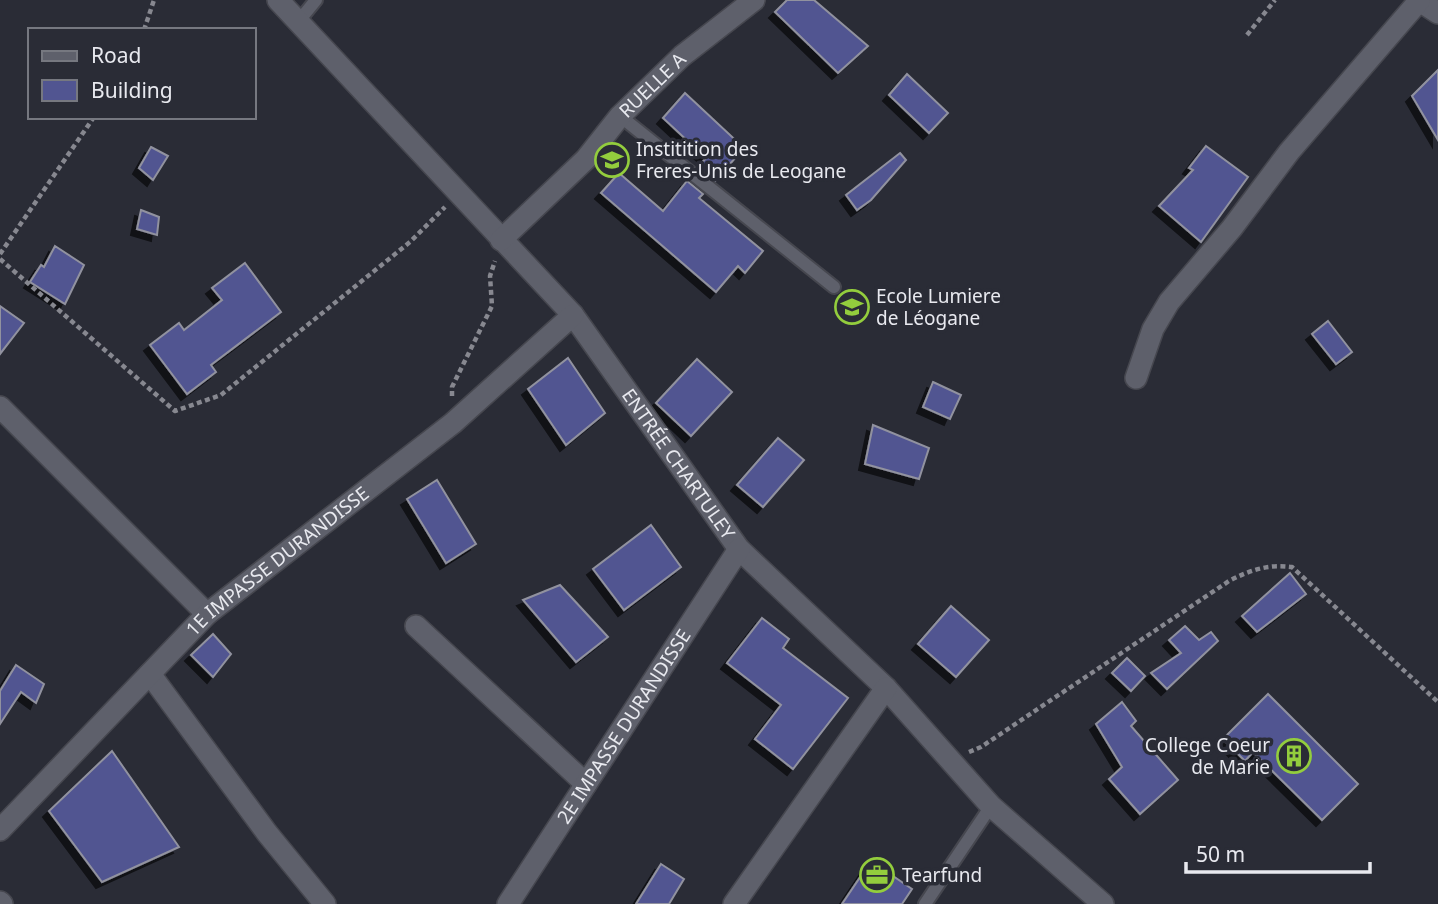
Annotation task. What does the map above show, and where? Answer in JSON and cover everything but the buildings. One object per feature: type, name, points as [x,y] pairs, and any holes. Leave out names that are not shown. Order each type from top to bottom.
[{"type":"street","name":"ENTRÉE CHARTULEY","points":[[278,0],[573,315],[739,549],[886,688],[991,806],[1103,904]]},
{"type":"street","name":"RUELLE A","points":[[501,240],[586,159],[620,116],[682,56],[754,0]]},
{"type":"street","points":[[1136,378],[1153,329],[1169,302],[1231,228],[1289,152],[1419,0],[1438,13]]},
{"type":"street","name":"1E IMPASSE DURANDISSE","points":[[0,830],[207,614],[453,423],[573,315]]},
{"type":"street","points":[[0,407],[207,614]]},
{"type":"street","name":"2E IMPASSE DURANDISSE","points":[[508,904],[739,549]]},
{"type":"street","points":[[416,626],[586,783]]},
{"type":"street","points":[[150,674],[267,833],[325,904]]},
{"type":"street","points":[[734,904],[886,688]]},
{"type":"lane","points":[[298,22],[316,0]]},
{"type":"lane","points":[[620,116],[834,287]]},
{"type":"lane","points":[[925,904],[991,806]]},
{"type":"path","points":[[145,28],[154,0]]},
{"type":"path","points":[[1247,35],[1275,0]]},
{"type":"path","points":[[93,119],[0,257],[175,411],[221,395],[410,242],[458,194]]},
{"type":"path","points":[[453,423],[452,387],[492,306],[490,276],[501,240]]},
{"type":"path","points":[[950,760],[981,747],[1229,581],[1254,568],[1278,565],[1292,567],[1438,702]]},
{"type":"place","name":"Institition des Freres-Unis de Leogane","points":[[612,160]]},
{"type":"place","name":"Ecole Lumiere de Léogane","points":[[852,307]]},
{"type":"place","name":"College Coeur de Marie","points":[[1294,756]]},
{"type":"place","name":"Tearfund","points":[[877,875]]}]
